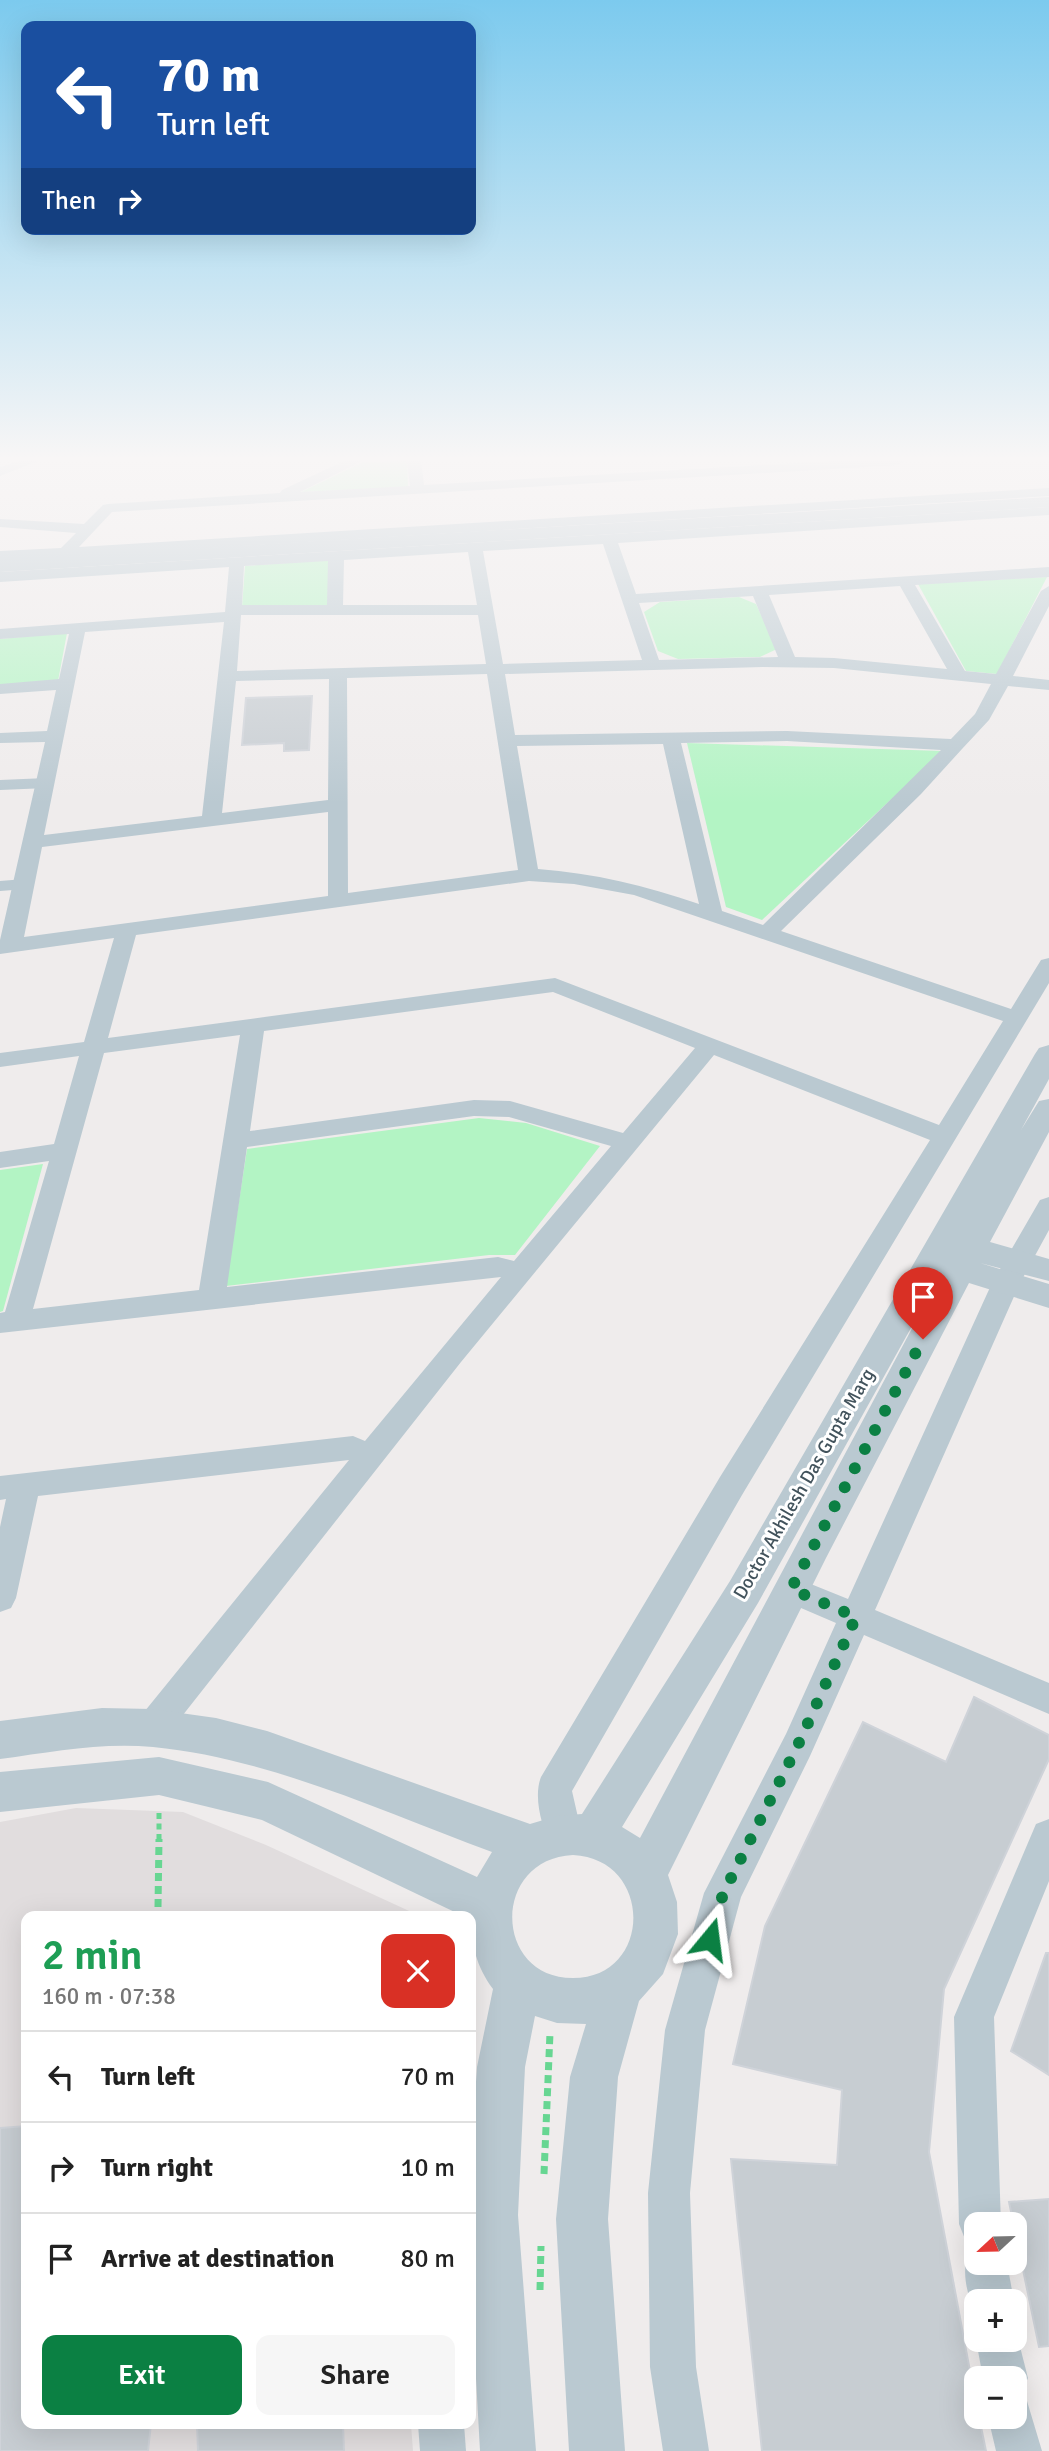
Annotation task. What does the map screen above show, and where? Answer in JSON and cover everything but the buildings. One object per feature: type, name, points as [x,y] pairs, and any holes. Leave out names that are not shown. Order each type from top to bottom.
[{"type":"street","points":[[0,577],[26,575]]},
{"type":"street","points":[[211,821],[228,676],[236,575]]},
{"type":"street","points":[[335,609],[336,575]]},
{"type":"street","points":[[480,575],[529,875]]},
{"type":"street","points":[[621,575],[652,665]]},
{"type":"street","points":[[629,599],[995,575]]},
{"type":"street","points":[[905,581],[958,675]]},
{"type":"street","points":[[759,591],[789,662]]},
{"type":"street","points":[[766,934],[914,790],[983,716],[1049,591]]},
{"type":"street","points":[[0,634],[233,613],[335,609],[485,610]]},
{"type":"street","points":[[78,628],[34,842],[5,946],[529,875],[573,878],[638,890],[1016,1018]]},
{"type":"street","points":[[228,676],[789,662],[834,663],[1049,685]]},
{"type":"street","points":[[338,674],[338,900]]},
{"type":"street","points":[[0,690],[67,684]]},
{"type":"street","points":[[0,738],[57,736]]},
{"type":"street","points":[[507,741],[787,736],[956,745]]},
{"type":"street","points":[[671,738],[712,915]]},
{"type":"street","points":[[34,842],[338,805]]},
{"type":"street","points":[[127,930],[65,1151],[8,1322],[498,1266],[519,1273]]},
{"type":"street","points":[[562,1839],[554,1789],[738,1474],[1049,964]]},
{"type":"street","points":[[0,1060],[555,985],[944,1136]]},
{"type":"street","points":[[212,1298],[253,1026]]},
{"type":"street","points":[[152,1728],[519,1273],[709,1046]]},
{"type":"street","name":"Doctor Akhilesh Das Gupta Marg","points":[[645,1874],[791,1589],[1049,1054]]},
{"type":"street","points":[[236,1141],[474,1108],[510,1110],[628,1143]]},
{"type":"street","name":"Doctor Akhilesh Das Gupta Marg","points":[[562,1839],[744,1592],[951,1254],[1021,1154],[1049,1108]]},
{"type":"street","points":[[0,1160],[65,1151]]},
{"type":"street","points":[[686,2451],[673,2367],[669,2193],[685,2030],[723,1894],[798,1745],[1012,1272],[1049,1206]]},
{"type":"street","points":[[951,1254],[1012,1272],[1049,1296]]},
{"type":"street","points":[[1012,1272],[1049,1270]]},
{"type":"street","points":[[0,1598],[13,1486],[353,1448],[370,1456]]},
{"type":"street","points":[[791,1589],[1049,1699]]},
{"type":"street","points":[[0,1740],[102,1727],[152,1728],[216,1737],[562,1839],[625,1853],[645,1874],[657,1908],[657,1937],[642,1970],[619,1990],[583,2002],[551,1999],[518,1981],[497,1955],[483,1924],[491,1891],[508,1863],[562,1839]]},
{"type":"street","points":[[0,1792],[159,1776],[268,1802],[460,1911]]},
{"type":"street","points":[[980,2212],[974,2018],[1049,1836]]},
{"type":"street","points":[[508,2451],[492,2215],[501,2067],[518,1981]]},
{"type":"street","points":[[597,2451],[582,2219],[594,2077],[619,1990]]},
{"type":"street","points":[[441,2429],[443,2451]]},
{"type":"street","points":[[1014,2429],[1019,2451]]},
{"type":"lane","points":[[0,785],[47,783]]},
{"type":"lane","points":[[0,886],[24,884]]},
{"type":"path","points":[[158,1907],[159,1776]]},
{"type":"shaded area","points":[[76,1808],[183,1812],[266,1845],[409,1911],[21,1911],[21,2429],[411,2429],[413,2451],[0,2451],[0,1822]]},
{"type":"green space","points":[[244,575],[329,575],[328,605],[242,607]]},
{"type":"green space","points":[[1047,577],[997,674],[966,671],[918,584]]},
{"type":"green space","points":[[739,597],[756,604],[777,649],[760,657],[678,659],[658,651],[644,612],[660,602]]},
{"type":"green space","points":[[67,633],[58,681],[0,685],[0,639]]},
{"type":"green space","points":[[687,743],[943,751],[762,920],[726,907]]},
{"type":"green space","points":[[479,1118],[526,1123],[600,1146],[515,1255],[489,1255],[226,1286],[247,1149]]},
{"type":"green space","points":[[43,1164],[3,1311],[0,1312],[0,1170]]},
{"type":"route","points":[[710,1939],[723,1894],[798,1745],[856,1617],[791,1589],[923,1339]]}]
